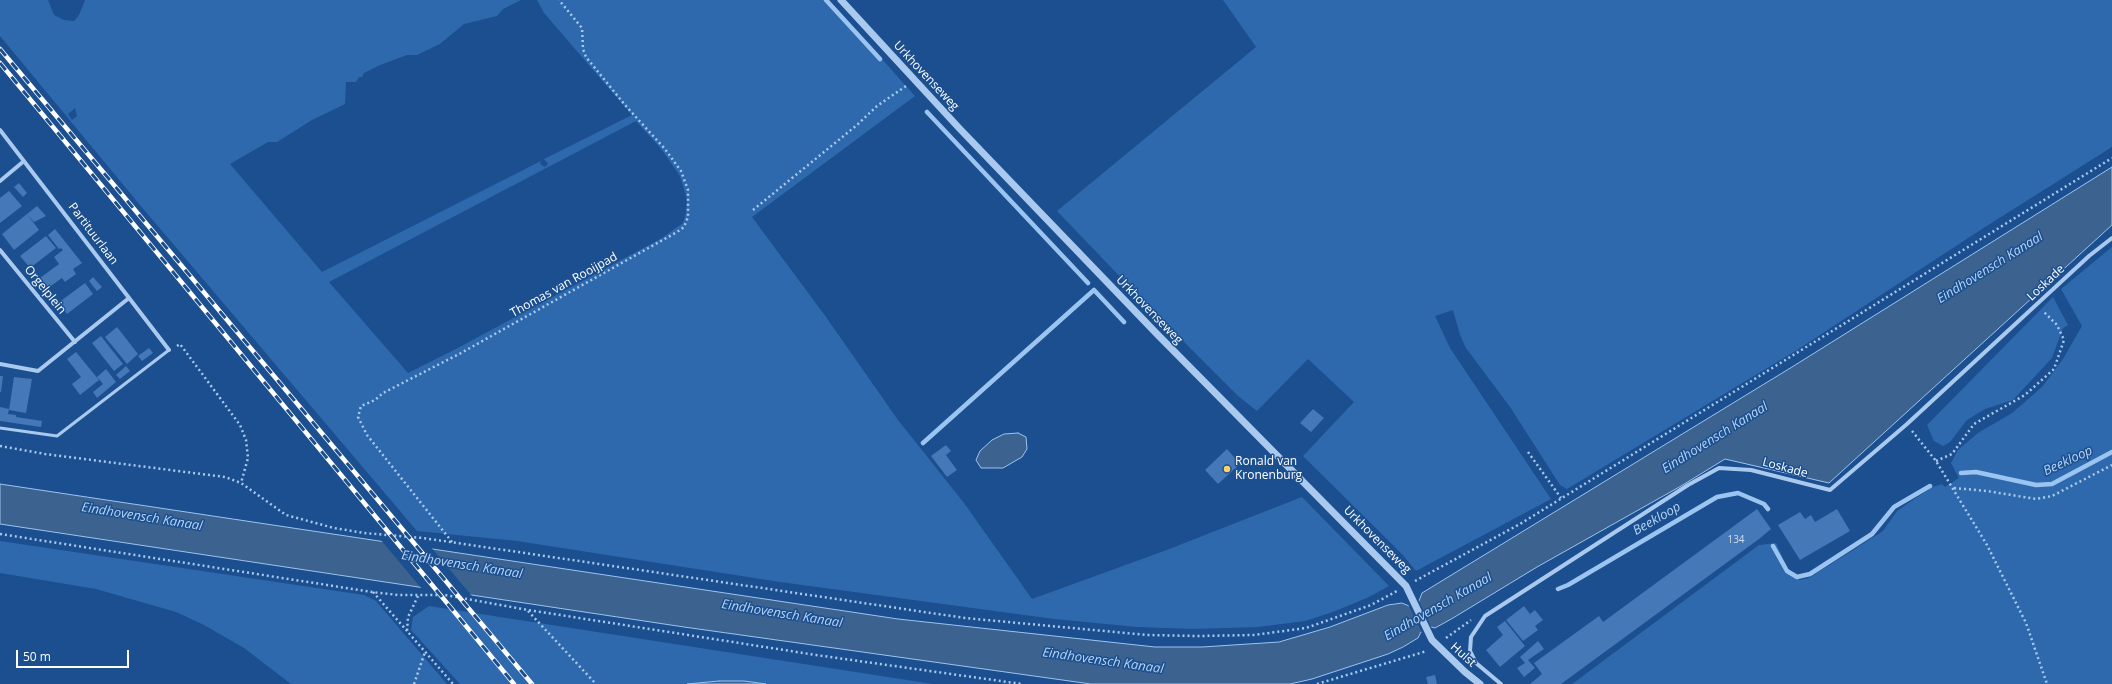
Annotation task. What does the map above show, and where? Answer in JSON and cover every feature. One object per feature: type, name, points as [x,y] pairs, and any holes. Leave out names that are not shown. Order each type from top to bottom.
[{"type":"street","name":"Urkhovenseweg","points":[[841,0],[916,81],[1156,332],[1408,589],[1432,640]]},
{"type":"street","name":"Partituurlaan","points":[[0,130],[169,350]]},
{"type":"street","points":[[0,181],[24,161]]},
{"type":"street","name":"Loskade","points":[[1501,684],[1476,663],[1470,651],[1471,637],[1485,616],[1688,486],[1719,468],[1751,470],[1830,490],[1907,424],[2089,256],[2112,238]]},
{"type":"street","name":"Orgelplein","points":[[0,250],[75,342]]},
{"type":"street","points":[[0,364],[38,371],[129,298]]},
{"type":"street","name":"Hulst","points":[[1432,640],[1480,684]]},
{"type":"lane","points":[[0,428],[57,436],[169,350]]},
{"type":"path","name":"Thomas van Rooijpad","points":[[453,542],[367,435],[358,417],[361,406],[375,400],[383,393],[461,353],[673,234],[684,227],[688,217],[688,190],[681,172],[665,149],[586,57],[583,49],[582,28],[559,0]]},
{"type":"path","points":[[753,210],[858,125],[889,96],[916,81]]},
{"type":"path","points":[[0,446],[45,454],[225,477],[241,483],[277,511],[296,519],[364,533],[453,542],[965,618],[1148,635],[1254,635],[1306,628],[1371,605],[1408,589],[1520,524],[2112,158]]},
{"type":"path","points":[[1936,460],[1952,454],[1974,424],[2025,394],[2054,369],[2064,340],[2057,325],[2037,304]]},
{"type":"path","points":[[169,350],[180,344],[240,425],[246,440],[248,458],[241,483]]},
{"type":"path","points":[[1907,424],[1936,460],[1987,546],[2026,623],[2047,684]]},
{"type":"path","points":[[1528,452],[1561,498]]},
{"type":"path","points":[[1953,488],[1987,491],[2036,499],[2052,496],[2112,465]]},
{"type":"path","points":[[0,534],[372,592],[398,595],[445,595],[528,610],[816,655],[1022,684]]},
{"type":"path","points":[[372,592],[453,684]]},
{"type":"path","points":[[407,631],[408,616],[418,595]]},
{"type":"path","points":[[528,610],[596,684]]},
{"type":"path","points":[[1317,684],[1328,683],[1415,656],[1437,646],[1468,621],[1485,616]]},
{"type":"path","points":[[414,684],[425,652]]},
{"type":"shaded area","points":[[0,0],[48,0],[54,15],[64,20],[74,21],[79,15],[85,0],[521,0],[503,9],[497,16],[464,24],[440,44],[417,55],[407,55],[380,65],[364,73],[356,82],[346,82],[345,104],[312,120],[277,142],[268,142],[230,164],[322,272],[541,161],[540,164],[545,167],[548,164],[544,159],[632,115],[544,13],[537,0],[829,0],[915,96],[752,217],[826,317],[898,420],[964,503],[1032,599],[1164,551],[1302,497],[1389,586],[1369,597],[1333,612],[1305,621],[1258,627],[1193,629],[1137,627],[1054,619],[780,582],[517,541],[417,531],[140,205],[0,36]],"holes":[[[75,108],[77,116],[72,120],[68,114]],[[636,121],[662,150],[680,176],[687,199],[686,213],[683,223],[662,238],[454,350],[408,373],[329,282]]]},
{"type":"shaded area","points":[[1223,0],[2112,0],[2112,147],[1982,229],[1797,350],[1567,489],[1560,485],[1510,407],[1466,348],[1460,335],[1453,310],[1435,316],[1450,348],[1551,499],[1416,571],[1402,554],[1303,456],[1354,402],[1308,359],[1257,411],[1238,396],[1150,308],[1057,211],[1256,47]]},
{"type":"shaded area","points":[[2112,247],[2112,684],[1572,684],[1759,545],[1776,543],[1790,574],[1800,580],[1809,578],[1883,531],[1897,511],[1914,499],[1933,487],[1942,484],[1945,487],[1959,478],[1951,463],[1958,450],[1978,433],[2012,413],[2042,387],[2063,359],[2082,326],[2061,289]]},
{"type":"shaded area","points":[[2053,297],[2068,325],[2063,328],[2052,358],[2013,400],[1985,409],[1967,420],[1950,442],[1943,446],[1934,441],[1927,425]]},
{"type":"shaded area","points":[[0,541],[364,595],[376,601],[447,684],[291,684],[244,648],[204,625],[176,612],[96,589],[0,573]]},
{"type":"shaded area","points":[[429,606],[933,684],[766,684],[719,681],[687,684],[460,684],[411,630],[413,617]]},
{"type":"water","name":"Eindhovensch Kanaal","points":[[2112,167],[2112,225],[1829,483],[1725,459],[1681,486],[1537,567],[1453,618],[1435,628],[1431,627],[1421,632],[1418,638],[1403,647],[1388,654],[1312,679],[1290,684],[1091,684],[684,627],[0,524],[0,484],[898,619],[1155,647],[1202,647],[1279,642],[1330,627],[1388,605],[1402,603],[1409,606],[1419,601],[1422,593],[1792,367]]},
{"type":"water","points":[[1018,433],[1026,437],[1027,449],[1022,457],[1003,468],[981,468],[976,460],[980,451],[992,440],[1004,434]]},
{"type":"water","points":[[719,681],[744,681],[766,684],[687,684]]},
{"type":"pier","points":[[380,539],[430,546],[472,596],[422,589]]},
{"type":"pier","points":[[1418,599],[1432,629],[1422,633],[1408,604]]},
{"type":"building","points":[[19,183],[27,193],[23,197],[14,187]]},
{"type":"building","points":[[9,191],[22,206],[0,223],[0,198]]},
{"type":"building","points":[[37,206],[46,216],[34,222],[27,214]]},
{"type":"building","points":[[27,214],[39,230],[14,250],[2,234]]},
{"type":"building","points":[[55,229],[82,263],[73,269],[76,274],[65,282],[62,278],[48,288],[40,278],[59,264],[54,257],[63,250],[61,248],[59,249],[48,235]]},
{"type":"building","points":[[46,236],[56,248],[30,268],[20,256]]},
{"type":"building","points":[[93,277],[102,287],[97,291],[89,281]]},
{"type":"building","points":[[85,283],[93,294],[67,314],[58,303]]},
{"type":"building","points":[[117,327],[138,354],[127,364],[105,337]]},
{"type":"building","points":[[101,336],[123,364],[114,371],[92,343]]},
{"type":"building","points":[[149,348],[153,353],[142,361],[138,356]]},
{"type":"building","points":[[76,352],[99,380],[80,395],[72,384],[81,377],[67,359]]},
{"type":"building","points":[[126,366],[130,371],[120,379],[116,375]]},
{"type":"building","points":[[106,369],[116,382],[97,398],[93,392],[103,384],[97,377]]},
{"type":"building","points":[[0,376],[3,376],[1,392],[0,392]]},
{"type":"building","points":[[14,377],[32,379],[26,413],[9,410]]},
{"type":"building","points":[[0,407],[9,409],[8,414],[16,415],[16,417],[42,421],[41,427],[0,421]]},
{"type":"building","points":[[1313,409],[1324,418],[1311,432],[1300,423]]},
{"type":"building","points":[[946,445],[951,451],[946,455],[957,470],[947,477],[931,456]]},
{"type":"building","points":[[1227,449],[1240,464],[1218,484],[1205,470]]},
{"type":"building","points":[[1757,509],[1771,529],[1759,539],[1561,684],[1530,684],[1542,674],[1534,663],[1599,616],[1603,622]]},
{"type":"building","points":[[1837,509],[1850,531],[1800,560],[1778,525],[1800,512],[1805,519],[1811,515],[1815,522]]},
{"type":"building","points":[[1524,606],[1530,614],[1535,610],[1543,620],[1535,626],[1538,630],[1523,641],[1506,620]]},
{"type":"building","points":[[1505,621],[1525,646],[1500,667],[1486,650],[1503,635],[1497,627]]},
{"type":"building","points":[[1538,641],[1544,649],[1528,660],[1535,668],[1524,677],[1517,668],[1525,663],[1520,657]]},
{"type":"building","points":[[1435,675],[1437,684],[1428,684],[1426,677]]},
{"type":"waterway","points":[[826,0],[880,59]]},
{"type":"waterway","points":[[927,112],[1088,283]]},
{"type":"waterway","points":[[923,443],[1094,290],[1124,322]]},
{"type":"waterway","name":"Beekloop","points":[[1961,473],[1976,472],[2036,485],[2052,484],[2112,452]]},
{"type":"waterway","name":"Beekloop","points":[[1773,546],[1787,571],[1797,577],[1810,574],[1872,534],[1894,507],[1930,486]]},
{"type":"waterway","name":"Beekloop","points":[[1558,589],[1568,585],[1717,497],[1738,493],[1764,504],[1768,509]]},
{"type":"railway","points":[[0,49],[532,684]]},
{"type":"railway","points":[[0,63],[514,684]]},
{"type":"place","name":"Ronald van Kronenburg","points":[[1227,469]]}]
